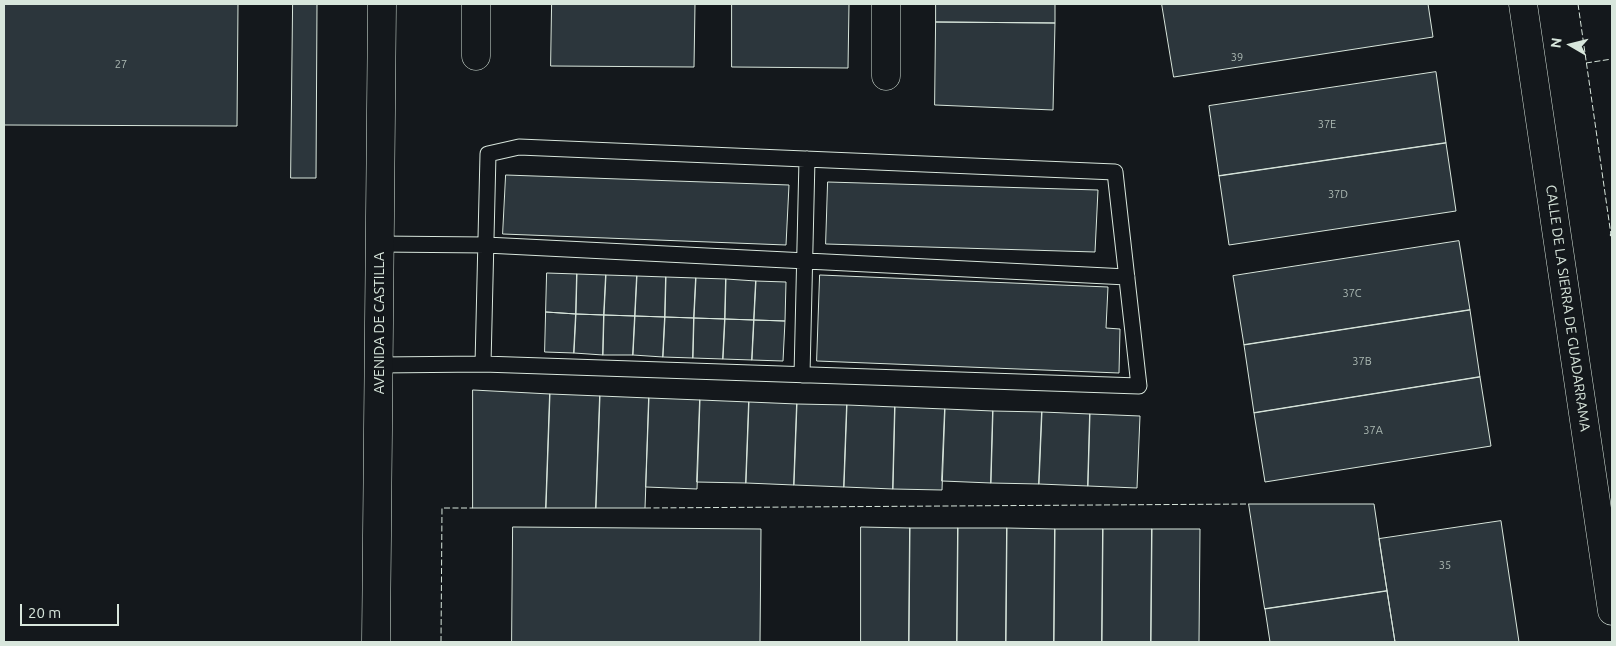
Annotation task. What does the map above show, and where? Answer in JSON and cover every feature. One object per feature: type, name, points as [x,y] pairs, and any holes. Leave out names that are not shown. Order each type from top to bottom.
[{"type":"street","name":"AVENIDA DE CASTILLA","points":[[376,642],[382,4]]},
{"type":"street","points":[[476,4],[476,56]]},
{"type":"street","points":[[886,4],[886,76]]},
{"type":"street","name":"CALLE DE LA SIERRA DE GUADARRAMA","points":[[1524,4],[1612,612]]},
{"type":"lane","points":[[380,365],[483,364],[1139,386],[1115,172],[519,147],[488,154],[483,364]]},
{"type":"lane","points":[[802,375],[807,159]]},
{"type":"lane","points":[[379,244],[486,245],[1127,277]]},
{"type":"building","points":[[4,4],[238,4],[237,126],[4,125]]},
{"type":"building","points":[[293,4],[317,4],[316,178],[291,178]]},
{"type":"building","points":[[552,4],[695,4],[694,67],[551,66]]},
{"type":"building","points":[[732,4],[849,4],[848,68],[732,67]]},
{"type":"building","points":[[936,4],[1055,4],[1055,23],[936,22]]},
{"type":"building","points":[[1162,4],[1428,4],[1433,37],[1174,77]]},
{"type":"building","points":[[936,22],[1055,23],[1053,110],[935,105]]},
{"type":"building","points":[[1436,72],[1446,143],[1219,176],[1209,106]]},
{"type":"building","points":[[1446,143],[1456,211],[1229,245],[1219,176]]},
{"type":"building","points":[[506,175],[789,185],[786,245],[503,234]]},
{"type":"building","points":[[828,182],[1098,190],[1095,252],[826,244]]},
{"type":"building","points":[[1459,241],[1470,310],[1244,345],[1233,276]]},
{"type":"building","points":[[547,273],[577,274],[576,314],[546,312]]},
{"type":"building","points":[[577,274],[606,275],[604,315],[576,314]]},
{"type":"building","points":[[606,275],[637,276],[635,316],[604,315]]},
{"type":"building","points":[[820,275],[1108,287],[1106,328],[1120,329],[1119,373],[817,361]]},
{"type":"building","points":[[637,276],[666,277],[665,317],[635,316]]},
{"type":"building","points":[[666,277],[696,278],[694,318],[665,317]]},
{"type":"building","points":[[696,278],[726,279],[725,319],[694,318]]},
{"type":"building","points":[[726,279],[756,281],[754,320],[725,319]]},
{"type":"building","points":[[756,281],[786,282],[785,321],[754,320]]},
{"type":"building","points":[[1470,310],[1480,377],[1254,413],[1244,345]]},
{"type":"building","points":[[546,312],[576,314],[574,353],[545,352]]},
{"type":"building","points":[[576,314],[604,315],[603,355],[574,353]]},
{"type":"building","points":[[604,315],[635,316],[633,355],[603,355]]},
{"type":"building","points":[[635,316],[665,317],[663,357],[633,355]]},
{"type":"building","points":[[665,317],[694,318],[693,358],[663,357]]},
{"type":"building","points":[[694,318],[725,319],[723,359],[693,358]]},
{"type":"building","points":[[725,319],[754,320],[752,360],[723,359]]},
{"type":"building","points":[[754,320],[785,321],[783,361],[752,360]]},
{"type":"building","points":[[1480,377],[1491,446],[1265,482],[1254,413]]},
{"type":"building","points":[[473,390],[550,394],[546,508],[473,508]]},
{"type":"building","points":[[550,394],[600,396],[596,508],[546,508]]},
{"type":"building","points":[[600,396],[649,398],[645,508],[596,508]]},
{"type":"building","points":[[649,398],[700,400],[697,489],[646,487]]},
{"type":"building","points":[[700,400],[749,402],[746,483],[697,482]]},
{"type":"building","points":[[749,402],[797,404],[794,485],[746,483]]},
{"type":"building","points":[[797,404],[847,405],[844,487],[794,485]]},
{"type":"building","points":[[847,405],[895,407],[893,489],[844,487]]},
{"type":"building","points":[[895,407],[945,409],[942,490],[893,489]]},
{"type":"building","points":[[945,409],[993,411],[991,483],[942,481]]},
{"type":"building","points":[[993,411],[1042,412],[1039,484],[991,483]]},
{"type":"building","points":[[1042,412],[1090,414],[1088,486],[1039,484]]},
{"type":"building","points":[[1090,414],[1140,416],[1137,488],[1088,486]]},
{"type":"building","points":[[1249,504],[1374,504],[1387,591],[1265,609]]},
{"type":"building","points":[[1501,521],[1519,642],[1395,642],[1379,539]]},
{"type":"building","points":[[513,527],[761,529],[760,642],[512,642]]},
{"type":"building","points":[[861,527],[910,528],[909,642],[861,642]]},
{"type":"building","points":[[910,528],[958,528],[957,642],[909,642]]},
{"type":"building","points":[[958,528],[1007,528],[1006,642],[957,642]]},
{"type":"building","points":[[1007,528],[1055,529],[1054,642],[1006,642]]},
{"type":"building","points":[[1055,529],[1103,529],[1102,642],[1054,642]]},
{"type":"building","points":[[1103,529],[1152,529],[1151,642],[1102,642]]},
{"type":"building","points":[[1152,529],[1200,529],[1199,642],[1151,642]]},
{"type":"building","points":[[1387,591],[1395,642],[1270,642],[1265,609]]},
{"type":"fence","points":[[1578,4],[1611,235]]},
{"type":"fence","points":[[1586,63],[1612,59]]},
{"type":"fence","points":[[645,508],[1249,504]]},
{"type":"fence","points":[[441,642],[442,508],[473,508]]}]
